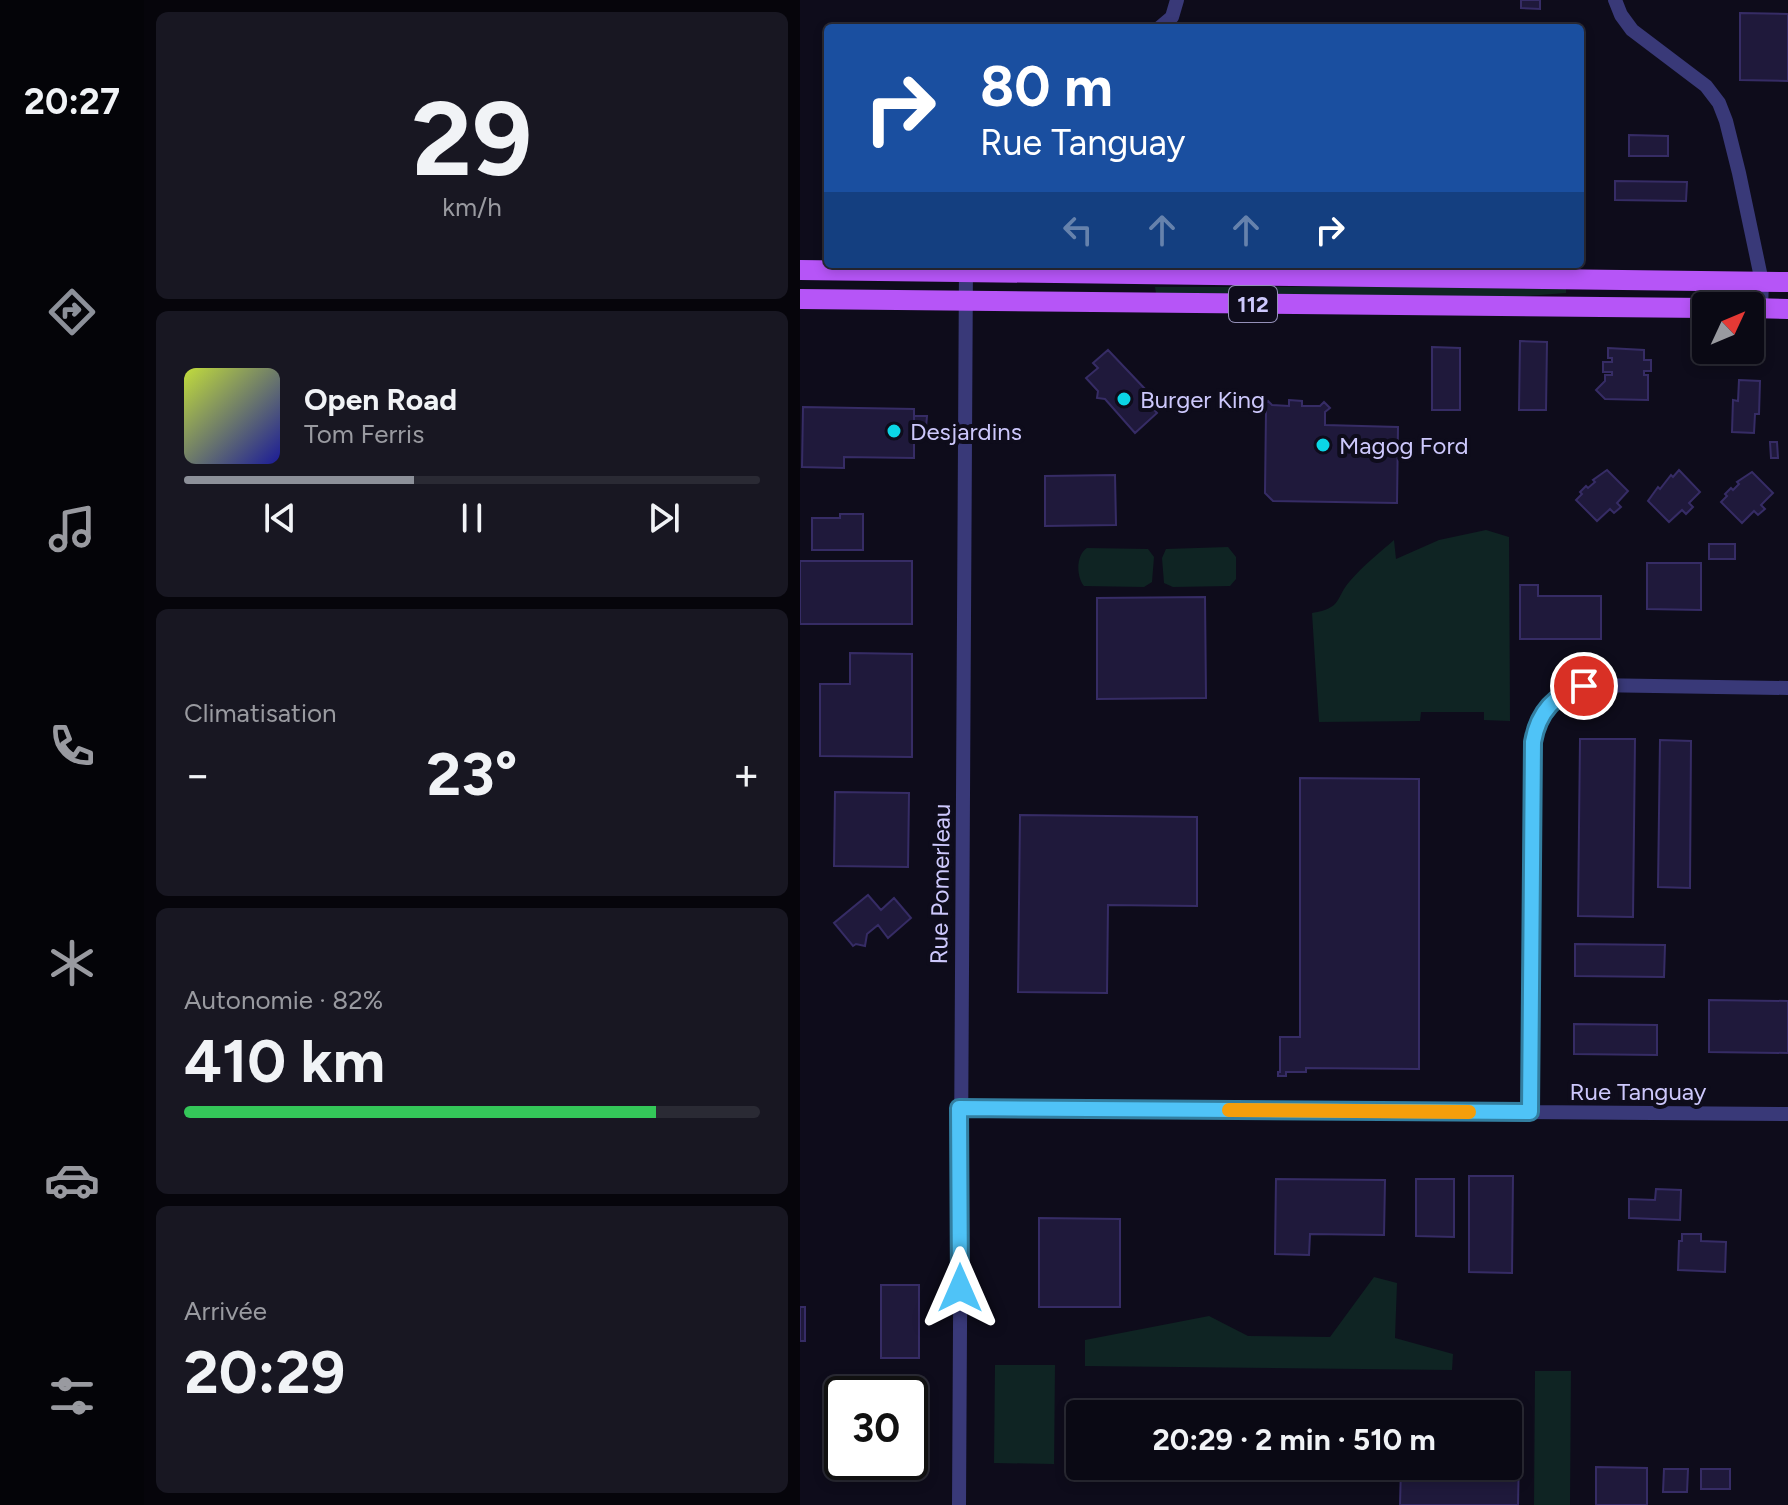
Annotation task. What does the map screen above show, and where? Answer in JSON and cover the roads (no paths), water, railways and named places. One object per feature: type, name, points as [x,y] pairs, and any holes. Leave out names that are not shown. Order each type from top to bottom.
[{"type":"main road","name":"112","points":[[800,270],[966,268],[1788,282]]},
{"type":"main road","name":"112","points":[[800,299],[1692,308]]},
{"type":"main road","points":[[1764,308],[1788,309]]},
{"type":"street","points":[[1164,24],[1172,17],[1177,0]]},
{"type":"street","points":[[1615,0],[1632,30],[1706,86],[1719,103],[1739,173],[1762,282],[1760,292]]},
{"type":"street","name":"Rue Pomerleau","points":[[959,1505],[966,268]]},
{"type":"street","points":[[1530,1112],[1533,742],[1539,720],[1562,694],[1584,686],[1788,688]]},
{"type":"street","name":"Rue Tanguay","points":[[959,1108],[1788,1114]]},
{"type":"place","name":"Burger King","points":[[1124,399]]},
{"type":"place","name":"Desjardins","points":[[894,431]]},
{"type":"place","name":"Magog Ford","points":[[1323,445]]}]
